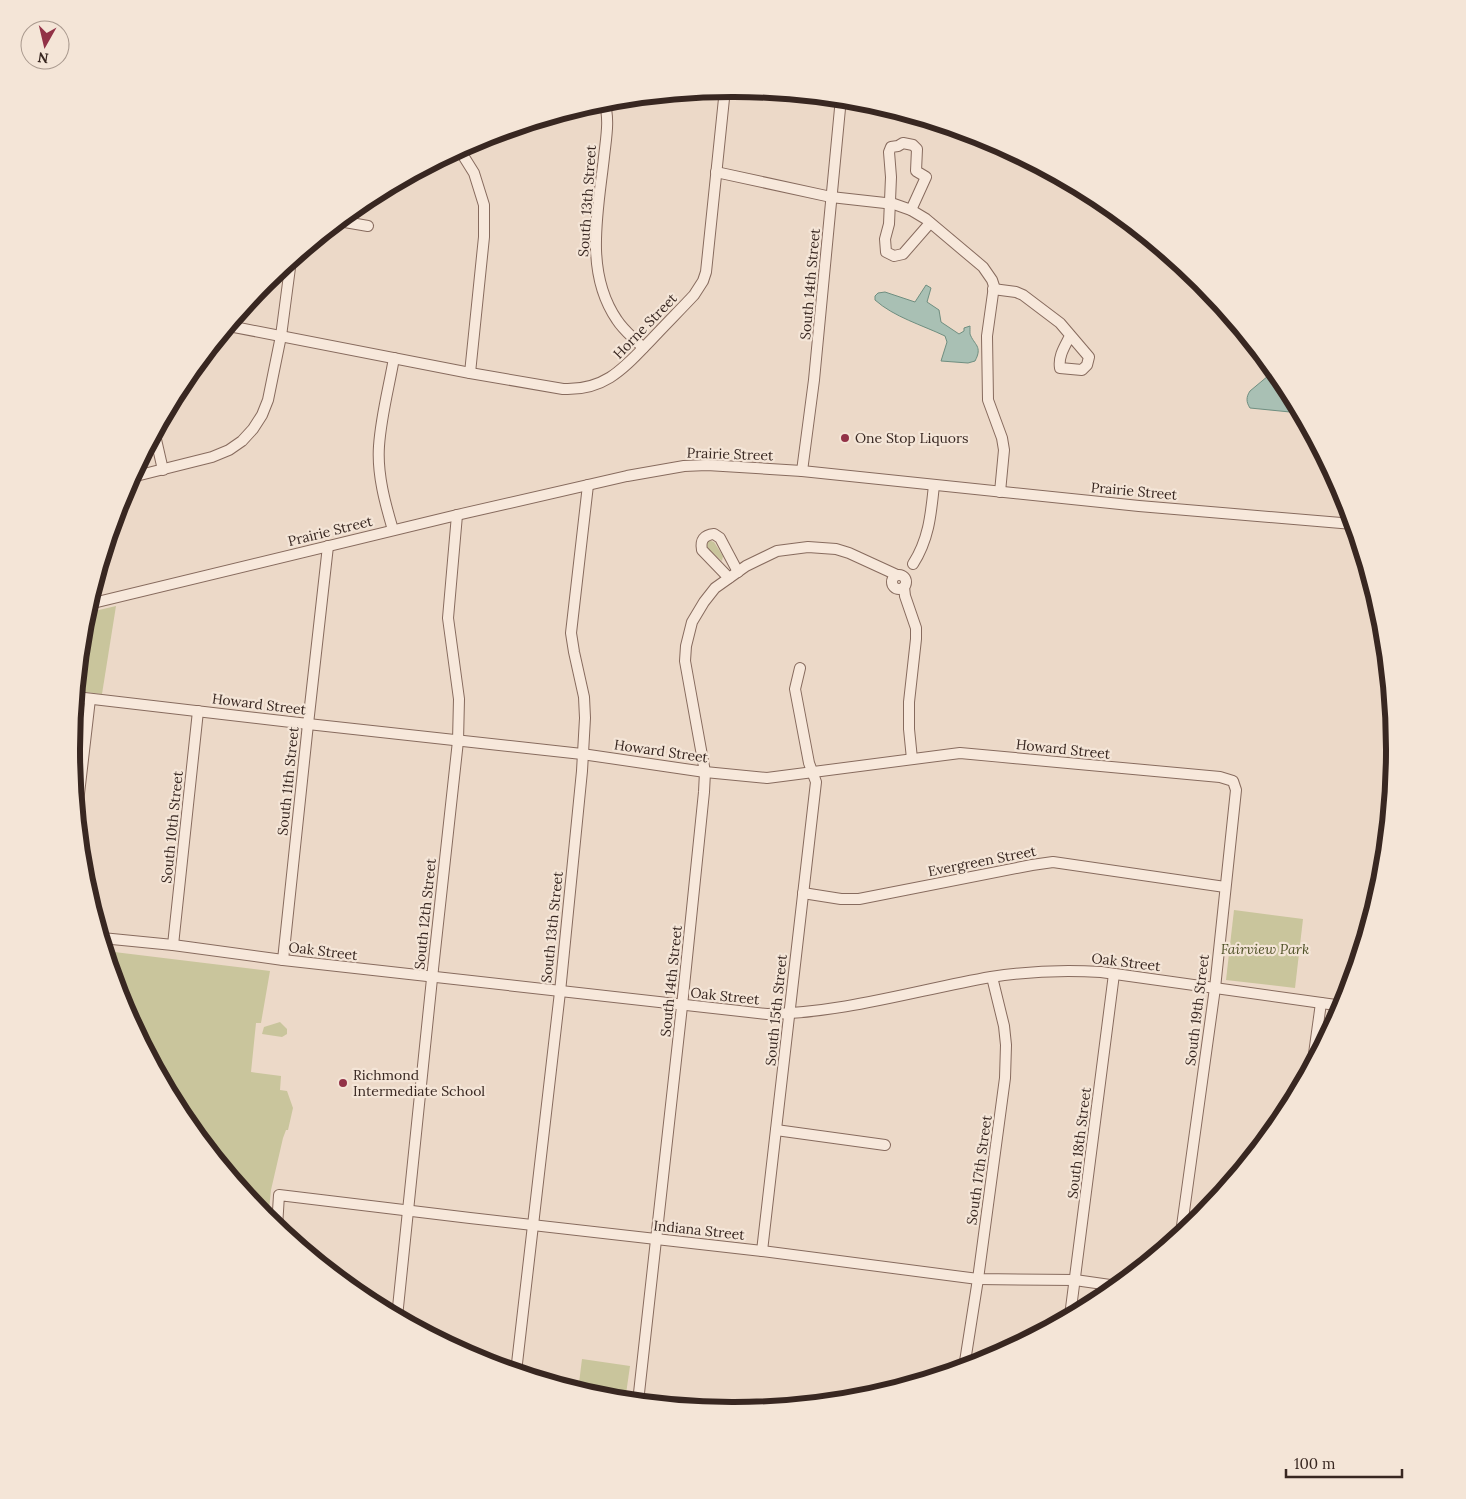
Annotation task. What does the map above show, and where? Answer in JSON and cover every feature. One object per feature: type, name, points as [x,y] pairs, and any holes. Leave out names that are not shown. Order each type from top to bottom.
[{"type":"street","name":"Horne Street","points":[[235,327],[562,389],[575,390],[601,383],[625,367],[694,295],[703,281],[706,272],[723,97]]},
{"type":"street","name":"South 14th Street","points":[[802,471],[814,380],[841,106]]},
{"type":"street","name":"South 13th Street","points":[[605,109],[607,123],[596,238],[597,267],[602,291],[609,307],[618,322],[643,348]]},
{"type":"street","points":[[911,210],[926,177],[916,171],[917,149],[913,145],[903,143],[891,147],[889,152],[891,177],[889,224],[885,239],[886,252],[894,256],[903,254],[930,223]]},
{"type":"street","points":[[463,155],[474,173],[484,205],[484,237],[470,373]]},
{"type":"street","points":[[716,172],[832,198],[890,204],[911,210],[930,223],[983,267],[992,280],[994,289],[986,336],[988,400],[1002,438],[1004,450],[1000,492]]},
{"type":"street","points":[[347,222],[368,226]]},
{"type":"street","points":[[141,475],[212,457],[229,450],[242,441],[253,429],[262,415],[268,400],[281,336],[290,271]]},
{"type":"street","points":[[994,289],[1024,295],[1060,323],[1070,336]]},
{"type":"street","points":[[393,530],[382,483],[379,447],[380,430],[394,358]]},
{"type":"street","points":[[157,443],[162,470]]},
{"type":"street","name":"Prairie Street","points":[[97,602],[457,514],[672,467],[684,466],[707,465],[802,471],[1139,506],[1345,523]]},
{"type":"street","name":"South 13th Street","points":[[517,1366],[560,992],[585,718],[584,698],[571,633],[588,485]]},
{"type":"street","points":[[912,759],[909,702],[916,628],[906,596],[899,582],[921,551],[927,534],[934,485]]},
{"type":"street","name":"South 12th Street","points":[[398,1310],[458,741],[459,699],[448,618],[457,514]]},
{"type":"street","name":"South 11th Street","points":[[283,960],[328,546]]},
{"type":"street","name":"South 14th Street","points":[[639,1395],[682,1006],[705,772],[685,661],[686,646],[692,622],[715,588],[746,566],[776,551],[790,548],[836,549],[849,553],[879,567],[899,582]]},
{"type":"street","name":"South 15th Street","points":[[762,1251],[816,782],[809,763],[795,689],[800,668]]},
{"type":"street","name":"Howard Street","points":[[82,698],[582,754],[705,772],[767,778],[960,753],[1220,777],[1232,781],[1236,790]]},
{"type":"street","points":[[81,779],[90,699]]},
{"type":"street","name":"South 10th Street","points":[[173,945],[198,711]]},
{"type":"street","name":"South 19th Street","points":[[1183,1222],[1214,988],[1236,790]]},
{"type":"street","name":"Evergreen Street","points":[[803,893],[841,899],[859,899],[1053,862],[1225,887]]},
{"type":"street","name":"Oak Street","points":[[108,939],[752,1013],[789,1014],[844,1007],[992,977],[1069,970],[1114,974],[1334,1005]]},
{"type":"street","name":"South 18th Street","points":[[1071,1308],[1114,974]]},
{"type":"street","name":"South 17th Street","points":[[965,1360],[1005,1078],[1006,1045],[1004,1026],[992,977]]},
{"type":"street","points":[[1315,1045],[1321,1003]]},
{"type":"street","points":[[776,1130],[885,1145]]},
{"type":"street","name":"Indiana Street","points":[[278,1217],[279,1195],[762,1251],[978,1279],[1074,1280],[1107,1285]]},
{"type":"green space","points":[[708,540],[714,542],[723,556],[722,561],[706,547],[705,542]]},
{"type":"green space","points":[[116,606],[102,694],[83,692],[95,611]]},
{"type":"green space","name":"Fairview Park","points":[[1234,910],[1303,919],[1295,988],[1226,980]]},
{"type":"green space","points":[[113,952],[270,971],[261,1023],[256,1023],[251,1072],[281,1076],[280,1090],[287,1091],[293,1108],[288,1130],[286,1130],[283,1138],[271,1190],[269,1209],[215,1147],[190,1112],[167,1076],[147,1038]]},
{"type":"green space","points":[[280,1022],[287,1029],[287,1034],[282,1037],[262,1034],[264,1027]]},
{"type":"green space","points":[[582,1359],[630,1366],[626,1393],[579,1384]]},
{"type":"shaded area","points":[[926,285],[931,288],[927,302],[939,310],[941,322],[959,334],[964,331],[964,328],[970,326],[970,334],[978,349],[975,361],[968,363],[941,361],[947,342],[945,336],[899,316],[875,300],[875,296],[878,293],[885,292],[915,302]]},
{"type":"shaded area","points":[[1268,376],[1292,412],[1250,408],[1247,400],[1250,391]]},
{"type":"place","name":"One Stop Liquors","points":[[845,438]]},
{"type":"place","name":"Richmond Intermediate School","points":[[343,1083]]}]
